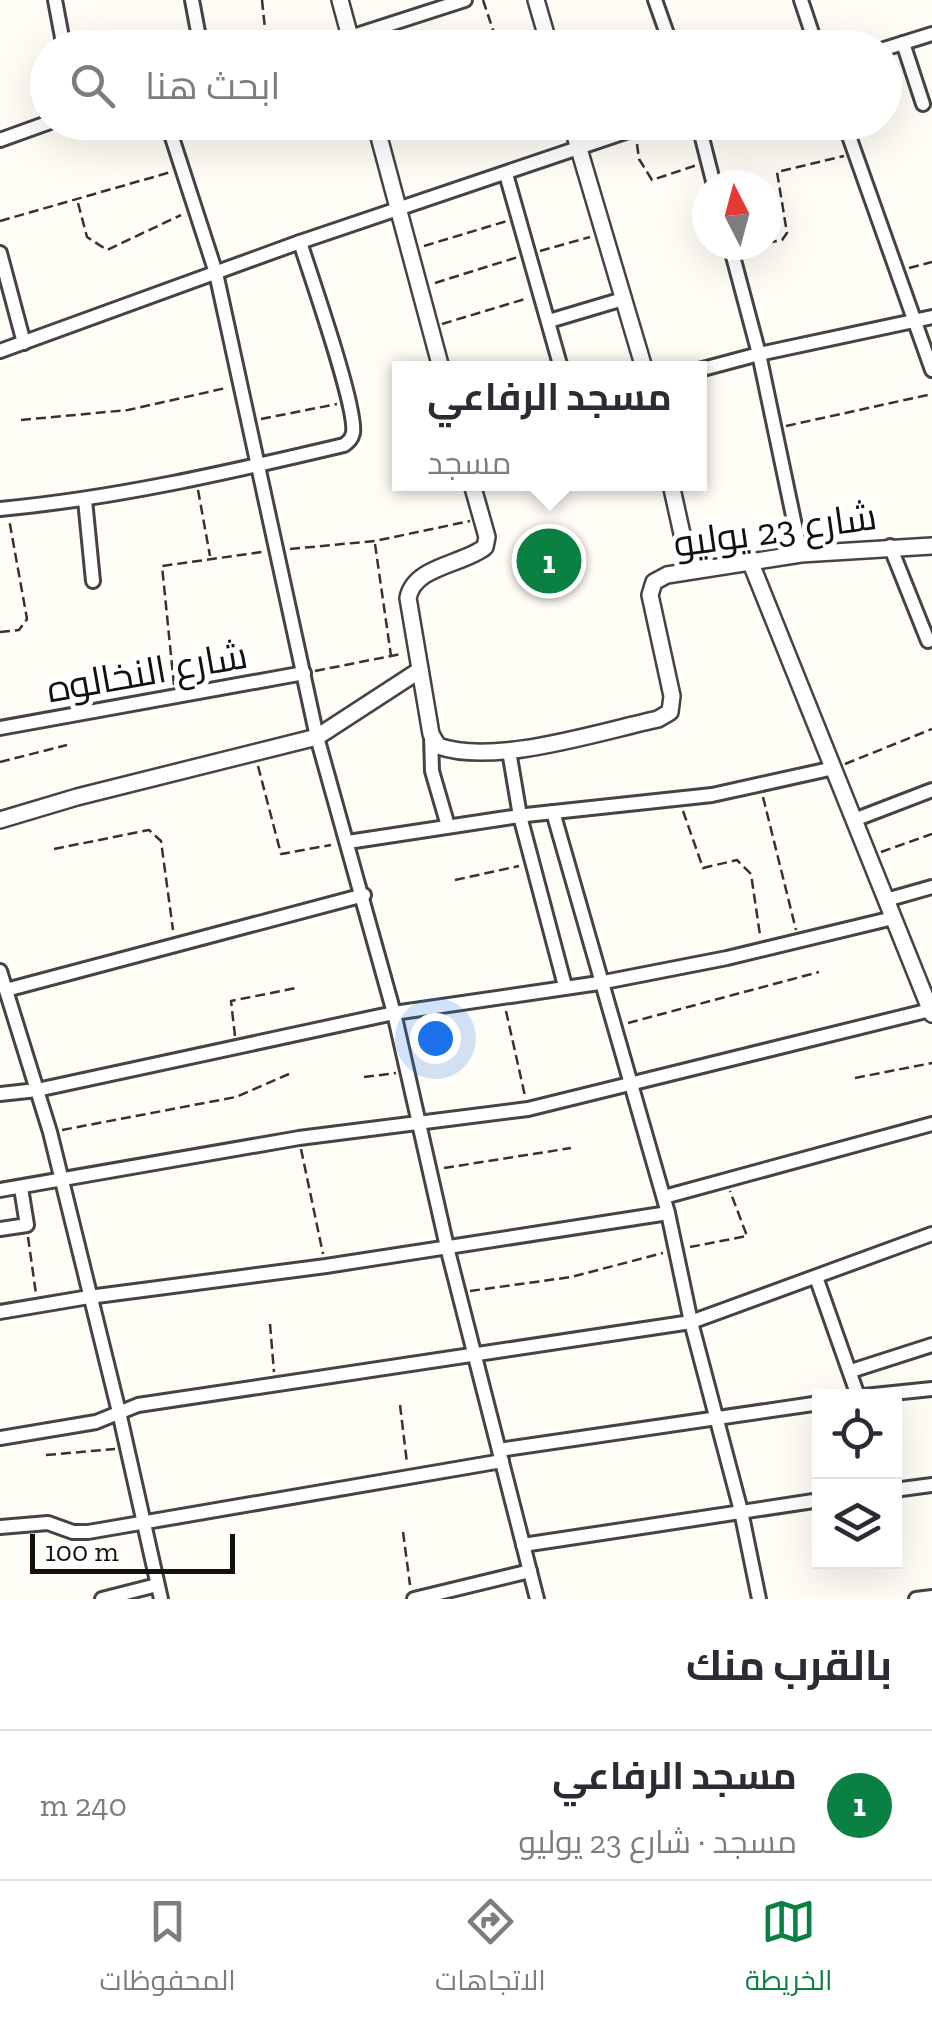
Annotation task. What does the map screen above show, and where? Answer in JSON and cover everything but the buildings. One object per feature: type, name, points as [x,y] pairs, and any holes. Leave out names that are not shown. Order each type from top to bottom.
[{"type":"street","points":[[55,0],[61,30]]},
{"type":"street","points":[[192,0],[198,30]]},
{"type":"street","points":[[340,0],[349,30]]},
{"type":"street","points":[[384,30],[465,0]]},
{"type":"street","points":[[536,0],[545,30]]},
{"type":"street","points":[[655,0],[666,30]]},
{"type":"street","points":[[801,0],[811,30]]},
{"type":"street","points":[[923,104],[903,43],[932,34]]},
{"type":"street","points":[[0,140],[30,129]]},
{"type":"street","points":[[173,140],[216,273],[318,737],[394,1013],[447,1248],[537,1599]]},
{"type":"street","points":[[379,140],[439,361]]},
{"type":"street","points":[[576,140],[642,361]]},
{"type":"street","points":[[0,351],[300,242],[601,140]]},
{"type":"street","points":[[702,140],[710,170]]},
{"type":"street","points":[[850,140],[932,370]]},
{"type":"street","points":[[506,174],[559,361]]},
{"type":"street","points":[[4,508],[86,500],[196,480],[344,445],[353,429],[348,402],[300,242]]},
{"type":"street","points":[[0,253],[24,343]]},
{"type":"street","points":[[734,260],[801,554]]},
{"type":"street","points":[[549,321],[623,299]]},
{"type":"street","points":[[707,368],[932,317]]},
{"type":"street","points":[[448,826],[432,771],[431,734],[408,598],[410,586],[421,576],[474,555],[484,547],[486,536],[474,491]]},
{"type":"street","points":[[673,491],[690,570]]},
{"type":"street","points":[[86,500],[93,582]]},
{"type":"street","points":[[890,546],[928,640]]},
{"type":"street","name":"شارع 23 يوليو","points":[[431,734],[438,746],[450,750],[509,751],[658,720],[670,712],[672,696],[650,595],[654,582],[690,570],[801,554],[932,546]]},
{"type":"street","points":[[0,1190],[299,1138],[528,1108],[931,1012],[927,988],[893,918],[750,562]]},
{"type":"street","points":[[0,820],[318,737],[420,670]]},
{"type":"street","name":"شارع النخالوه","points":[[0,728],[304,673]]},
{"type":"street","points":[[509,751],[520,816],[565,986]]},
{"type":"street","points":[[348,842],[520,816],[680,800],[834,768]]},
{"type":"street","points":[[854,820],[932,790]]},
{"type":"street","points":[[553,812],[599,983],[664,1197],[760,1599]]},
{"type":"street","points":[[886,900],[932,886]]},
{"type":"street","points":[[6,990],[364,896]]},
{"type":"street","points":[[0,1094],[37,1090],[394,1013],[599,983],[893,918]]},
{"type":"street","points":[[0,971],[50,1132],[159,1592],[102,1599]]},
{"type":"street","points":[[664,1197],[932,1124]]},
{"type":"street","points":[[0,1229],[26,1225],[21,1188]]},
{"type":"street","points":[[0,1312],[668,1213]]},
{"type":"street","points":[[0,1438],[96,1422],[138,1405],[691,1322],[932,1234]]},
{"type":"street","points":[[816,1277],[858,1389]]},
{"type":"street","points":[[851,1371],[932,1345]]},
{"type":"street","points":[[902,1392],[932,1389]]},
{"type":"street","points":[[0,1527],[41,1522],[88,1532],[144,1524],[409,1479],[501,1456],[812,1404]]},
{"type":"street","points":[[902,1489],[932,1485]]},
{"type":"street","points":[[523,1545],[812,1501]]},
{"type":"street","points":[[413,1599],[530,1571]]},
{"type":"street","points":[[916,1599],[932,1596]]},
{"type":"path","points":[[262,0],[265,30]]},
{"type":"path","points":[[483,0],[494,30]]},
{"type":"path","points":[[637,140],[639,158],[652,180],[708,162]]},
{"type":"path","points":[[782,171],[855,153]]},
{"type":"path","points":[[0,221],[182,169]]},
{"type":"path","points":[[78,201],[87,237],[106,250],[196,208]]},
{"type":"path","points":[[782,205],[787,233],[782,240]]},
{"type":"path","points":[[408,250],[518,217]]},
{"type":"path","points":[[419,288],[602,233]]},
{"type":"path","points":[[898,271],[932,262]]},
{"type":"path","points":[[430,328],[541,294]]},
{"type":"path","points":[[21,420],[128,410],[242,384]]},
{"type":"path","points":[[775,429],[932,394]]},
{"type":"path","points":[[250,421],[348,402]]},
{"type":"path","points":[[196,480],[211,558]]},
{"type":"path","points":[[0,632],[19,630],[27,618],[4,508]]},
{"type":"path","points":[[176,697],[162,566],[375,541],[482,519]]},
{"type":"path","points":[[375,541],[391,656]]},
{"type":"path","points":[[304,673],[417,651]]},
{"type":"path","points":[[834,768],[932,729]]},
{"type":"path","points":[[0,762],[68,745]]},
{"type":"path","points":[[255,754],[280,854],[348,842]]},
{"type":"path","points":[[760,786],[799,941]]},
{"type":"path","points":[[680,800],[703,868],[736,860],[751,874],[762,950]]},
{"type":"path","points":[[54,849],[149,830],[161,841],[175,945]]},
{"type":"path","points":[[868,856],[932,834]]},
{"type":"path","points":[[456,880],[532,864]]},
{"type":"path","points":[[614,1027],[820,972]]},
{"type":"path","points":[[237,1047],[231,1001],[296,988]]},
{"type":"path","points":[[503,995],[528,1108]]},
{"type":"path","points":[[855,1078],[932,1063]]},
{"type":"path","points":[[364,1077],[407,1072]]},
{"type":"path","points":[[50,1132],[236,1098],[289,1074]]},
{"type":"path","points":[[299,1138],[326,1266]]},
{"type":"path","points":[[430,1170],[571,1148]]},
{"type":"path","points":[[458,1292],[571,1277],[747,1236],[726,1180]]},
{"type":"path","points":[[26,1225],[38,1305]]},
{"type":"path","points":[[270,1324],[274,1384]]},
{"type":"path","points":[[400,1405],[409,1479]]},
{"type":"path","points":[[46,1455],[126,1448]]},
{"type":"path","points":[[403,1532],[413,1599]]},
{"type":"place","name":"مسجد الرفاعي","points":[[549,561]]}]
